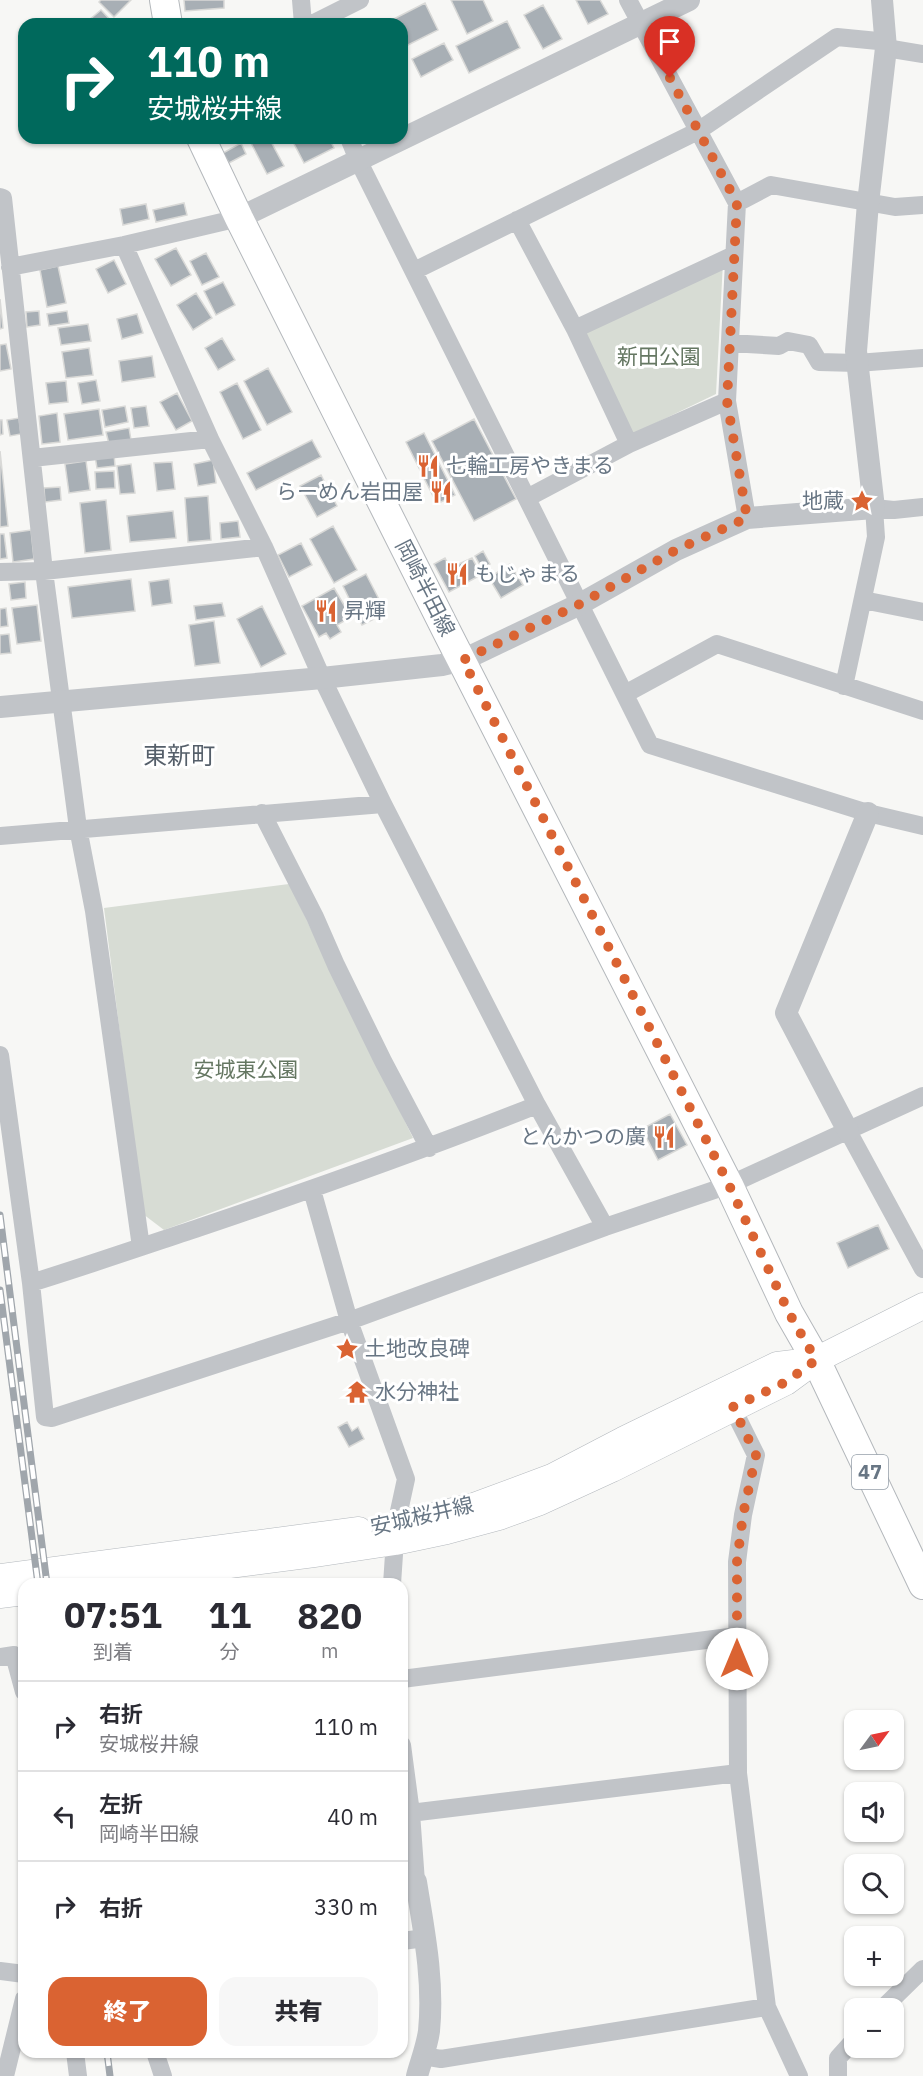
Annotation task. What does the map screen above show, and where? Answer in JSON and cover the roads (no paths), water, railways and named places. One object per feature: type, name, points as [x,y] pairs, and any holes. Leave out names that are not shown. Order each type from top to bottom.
[{"type":"main road","points":[[164,0],[167,18]]},
{"type":"main road","name":"岡崎半田線","points":[[204,144],[239,218],[729,1185],[789,1313],[816,1360],[923,1585]]},
{"type":"main road","name":"安城桜井線","points":[[130,1578],[314,1554],[395,1533],[474,1506],[552,1477],[728,1399],[777,1365],[816,1360],[923,1306]]},
{"type":"main road","name":"安城桜井線","points":[[0,1576],[395,1533]]},
{"type":"main road","points":[[0,1595],[18,1593]]},
{"type":"street","points":[[301,0],[302,18]]},
{"type":"street","points":[[324,18],[360,0]]},
{"type":"street","points":[[628,0],[737,203],[727,401],[747,518]]},
{"type":"street","points":[[408,136],[688,0]]},
{"type":"street","points":[[844,686],[876,537],[856,351],[868,203],[886,48],[882,0]]},
{"type":"street","points":[[414,270],[698,131],[837,37],[878,41],[886,48],[923,54]]},
{"type":"street","points":[[351,144],[650,745],[867,813],[923,826]]},
{"type":"street","points":[[10,267],[124,245],[239,218],[391,144]]},
{"type":"street","points":[[737,203],[771,185],[894,207],[923,205]]},
{"type":"street","points":[[0,197],[3,198],[44,571],[78,828],[94,911],[141,1247]]},
{"type":"street","points":[[517,220],[575,329],[629,444]]},
{"type":"street","points":[[124,245],[210,439],[264,547],[322,678],[383,804],[537,1105],[604,1227]]},
{"type":"street","points":[[575,329],[734,255]]},
{"type":"street","points":[[730,343],[779,346],[788,341],[809,345],[819,362],[857,363],[923,358]]},
{"type":"street","points":[[527,498],[629,444],[727,401]]},
{"type":"street","points":[[32,458],[210,439]]},
{"type":"street","points":[[0,707],[442,665],[463,660],[580,604],[676,550],[747,518],[874,508],[894,510],[923,507]]},
{"type":"street","points":[[0,572],[44,571],[264,547]]},
{"type":"street","points":[[863,600],[923,612]]},
{"type":"street","points":[[625,694],[717,644],[923,711]]},
{"type":"street","points":[[0,836],[383,804]]},
{"type":"street","points":[[262,813],[315,917],[372,1040],[429,1148]]},
{"type":"street","points":[[867,813],[786,1013],[923,1269]]},
{"type":"street","points":[[0,1055],[31,1283],[45,1417],[52,1418],[350,1321],[604,1227],[729,1185],[923,1096]]},
{"type":"street","points":[[31,1283],[312,1190],[429,1148],[537,1105]]},
{"type":"street","points":[[312,1190],[350,1321],[406,1479],[395,1533],[392,1578]]},
{"type":"street","points":[[728,1399],[756,1455],[743,1515],[737,1562],[738,1773],[767,2007],[799,2076]]},
{"type":"street","points":[[408,1678],[737,1636]]},
{"type":"street","points":[[0,1657],[14,1655],[18,1670]]},
{"type":"street","points":[[408,1813],[738,1773]]},
{"type":"street","points":[[408,1827],[425,1938],[431,1997],[428,2033],[420,2066]]},
{"type":"street","points":[[408,1940],[425,1938]]},
{"type":"street","points":[[893,1998],[923,1969]]},
{"type":"street","points":[[0,1971],[18,1973]]},
{"type":"street","points":[[420,2066],[441,2059],[767,2007]]},
{"type":"street","points":[[5,2076],[18,2024]]},
{"type":"street","points":[[837,2076],[838,2058],[844,2051]]},
{"type":"street","points":[[76,2058],[78,2076]]},
{"type":"street","points":[[157,2058],[163,2076]]},
{"type":"railway","points":[[0,1215],[46,1578]]},
{"type":"railway","points":[[0,1290],[37,1578]]},
{"type":"railway","points":[[108,2058],[110,2076]]},
{"type":"place","name":"七輪工房やきまる","points":[[428,466]]},
{"type":"place","name":"らーめん岩田屋","points":[[441,492]]},
{"type":"place","name":"地蔵","points":[[862,501]]},
{"type":"place","name":"もじゃまる","points":[[457,574]]},
{"type":"place","name":"昇輝","points":[[326,611]]},
{"type":"place","name":"とんかつの廣","points":[[664,1137]]},
{"type":"place","name":"土地改良碑","points":[[347,1349]]},
{"type":"place","name":"水分神社","points":[[357,1392]]},
{"type":"district","name":"東新町","points":[[179,756]]},
{"type":"park label","name":"新田公園","points":[[659,357]]},
{"type":"park label","name":"安城東公園","points":[[246,1070]]}]
